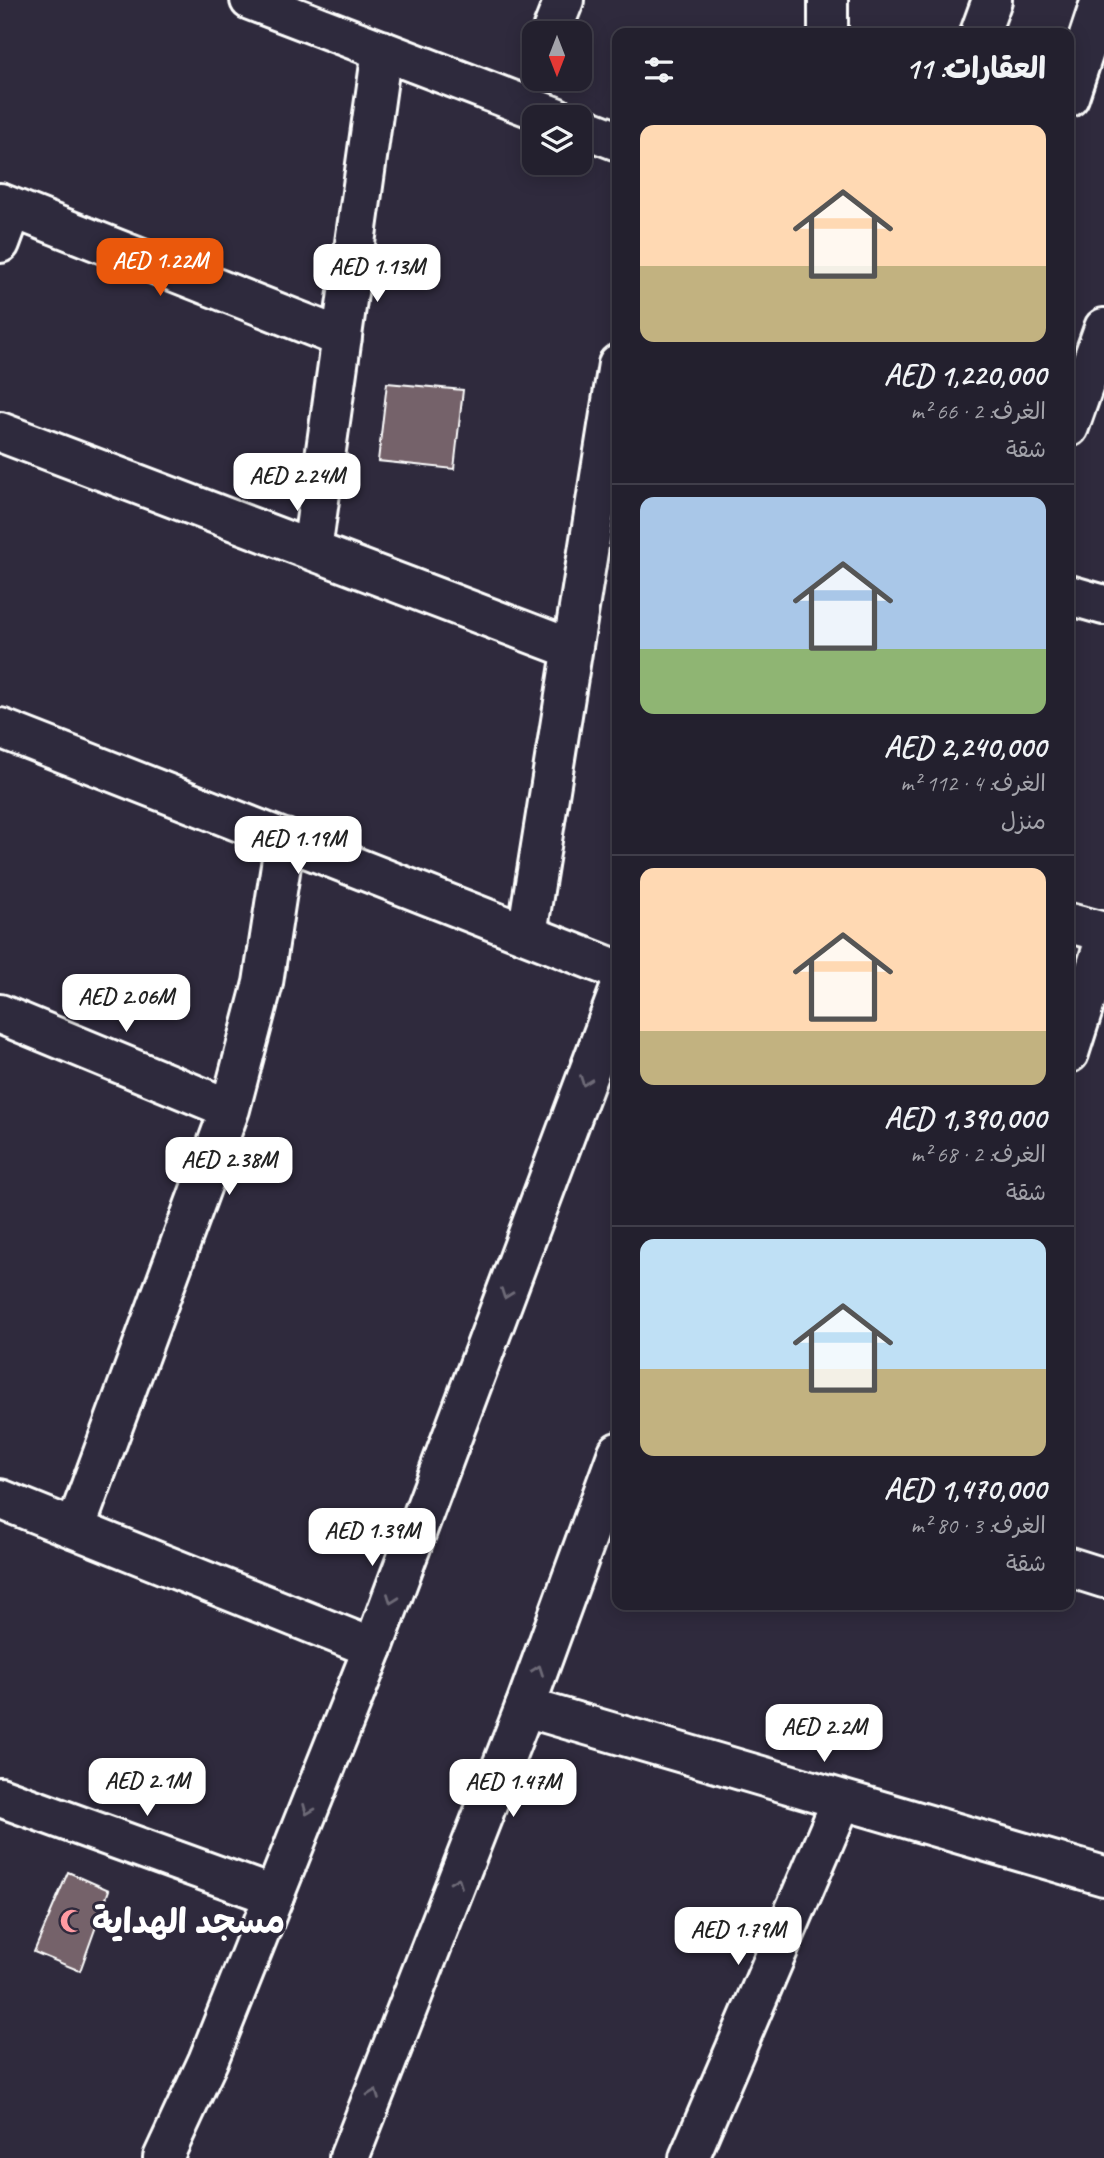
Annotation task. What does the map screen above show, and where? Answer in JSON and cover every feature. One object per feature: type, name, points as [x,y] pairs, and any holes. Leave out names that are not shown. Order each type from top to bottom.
[{"type":"street","points":[[250,0],[382,50],[538,100]]},
{"type":"street","points":[[556,21],[564,0]]},
{"type":"street","points":[[828,0],[828,28]]},
{"type":"street","points":[[982,28],[992,0]]},
{"type":"street","points":[[1074,82],[1101,0]]},
{"type":"street","points":[[312,550],[382,50]]},
{"type":"street","points":[[592,131],[612,139]]},
{"type":"street","points":[[0,243],[6,205],[342,338]]},
{"type":"street","points":[[1074,412],[1104,328]]},
{"type":"street","points":[[527,934],[612,401]]},
{"type":"street","points":[[0,432],[572,649]]},
{"type":"street","points":[[1074,597],[1104,606]]},
{"type":"street","points":[[0,728],[612,968]]},
{"type":"street","points":[[75,1529],[230,1109],[263,983],[285,839]]},
{"type":"street","points":[[1074,924],[1104,932]]},
{"type":"street","points":[[1074,1037],[1104,943]]},
{"type":"street","points":[[163,2158],[208,2061],[373,1648],[612,1010]]},
{"type":"street","points":[[0,1014],[230,1109]]},
{"type":"street","points":[[349,2158],[525,1707],[612,1468]]},
{"type":"street","points":[[0,1499],[373,1648]]},
{"type":"street","points":[[1074,1569],[1104,1578]]},
{"type":"street","points":[[525,1707],[1104,1877]]},
{"type":"street","points":[[0,1797],[274,1896]]},
{"type":"street","points":[[689,2158],[842,1800]]},
{"type":"building","points":[[387,383],[463,390],[454,469],[378,461]]},
{"type":"building","name":"مسجد الهداية","points":[[68,1872],[109,1890],[80,1971],[34,1952]]},
{"type":"place","name":"مسجد الهداية","points":[[72,1921]]}]
